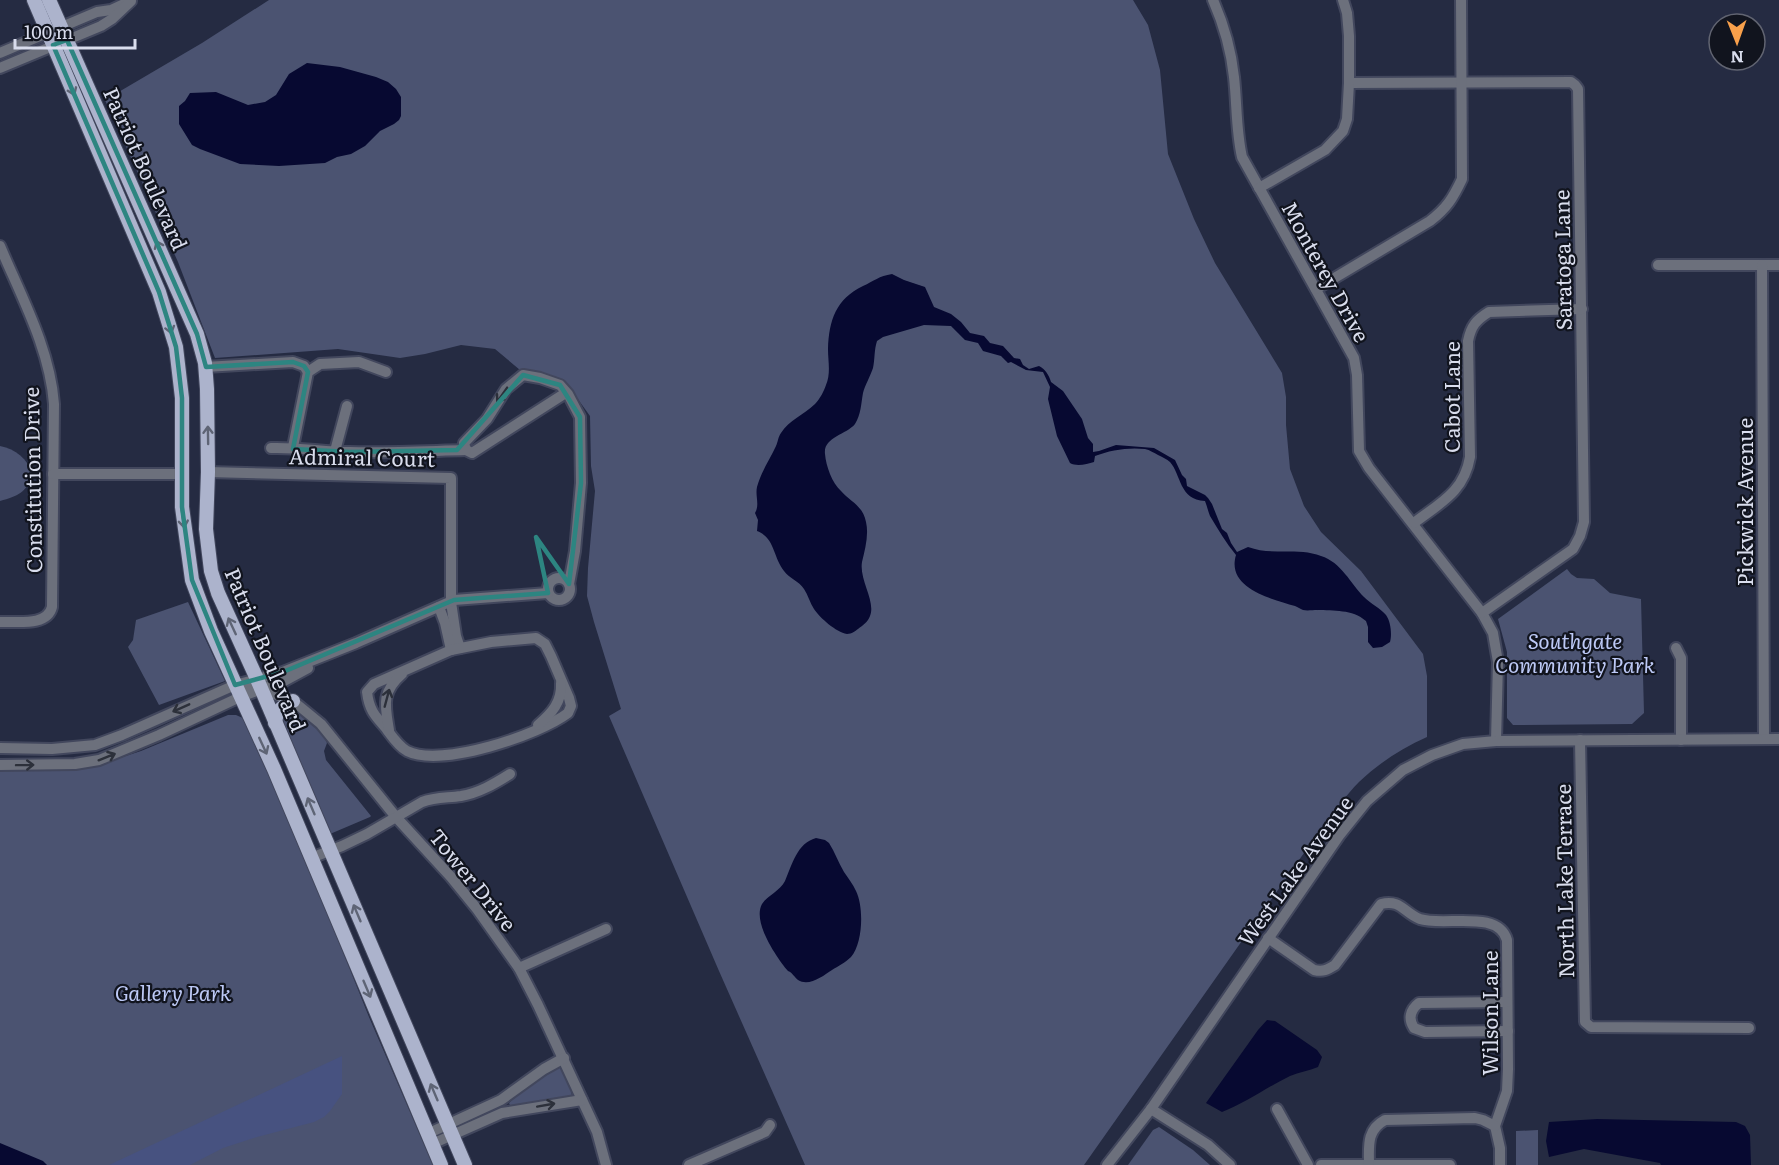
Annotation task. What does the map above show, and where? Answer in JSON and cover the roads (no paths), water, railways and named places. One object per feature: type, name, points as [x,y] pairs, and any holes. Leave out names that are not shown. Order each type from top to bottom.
[{"type":"main road","name":"Patriot Boulevard","points":[[34,0],[159,292],[176,347],[182,398],[182,507],[192,580],[211,631],[274,769],[441,1165]]},
{"type":"main road","name":"Patriot Boulevard","points":[[49,0],[197,334],[206,367],[208,472],[206,529],[210,571],[465,1165]]},
{"type":"main road","points":[[275,723],[280,708],[293,701]]},
{"type":"street","points":[[0,53],[64,34],[88,32],[107,23],[132,0]]},
{"type":"street","name":"Monterey Drive","points":[[1213,0],[1223,22],[1229,45],[1242,157],[1354,358],[1357,375],[1359,451],[1369,468],[1482,613],[1493,633],[1498,662],[1496,741]]},
{"type":"street","points":[[1259,188],[1325,150],[1343,131],[1347,120],[1349,83],[1349,36],[1347,13],[1343,0]]},
{"type":"street","points":[[1316,289],[1430,221],[1444,210],[1454,196],[1462,178],[1461,0]]},
{"type":"street","points":[[0,68],[51,39]]},
{"type":"street","name":"Saratoga Lane","points":[[1349,83],[1571,82],[1578,89],[1584,522],[1573,549],[1482,613]]},
{"type":"street","name":"Constitution Drive","points":[[0,246],[35,330],[52,388],[53,474],[53,594],[50,614],[42,620],[0,622]]},
{"type":"street","points":[[1658,265],[1779,265]]},
{"type":"street","name":"Pickwick Avenue","points":[[1762,265],[1764,739]]},
{"type":"street","name":"Cabot Lane","points":[[1414,523],[1451,494],[1461,483],[1468,470],[1470,457],[1468,341],[1477,319],[1489,312],[1582,309]]},
{"type":"street","points":[[206,367],[292,362],[304,366],[308,372]]},
{"type":"street","points":[[293,447],[308,372],[320,364],[358,362],[386,372]]},
{"type":"street","points":[[466,450],[465,442],[487,419],[506,389],[523,375],[560,385],[568,394],[580,417],[581,483],[575,551],[569,594],[564,599],[553,599],[548,593],[548,586],[552,579],[564,578],[569,584]]},
{"type":"street","points":[[272,448],[293,447],[304,450],[336,451],[466,450],[472,453],[564,394],[568,394]]},
{"type":"street","points":[[336,451],[347,406]]},
{"type":"street","name":"Admiral Court","points":[[208,472],[451,478],[451,602],[456,636],[455,649]]},
{"type":"street","points":[[53,474],[182,474]]},
{"type":"street","points":[[0,748],[52,749],[95,745],[259,684],[454,600],[548,593]]},
{"type":"street","points":[[439,607],[455,649]]},
{"type":"street","points":[[536,638],[545,644],[560,678],[561,690],[555,709],[531,731],[475,751],[421,755],[406,750],[374,714],[368,704],[367,692],[374,684],[455,649],[491,642],[536,638]]},
{"type":"street","points":[[1676,648],[1681,658],[1681,740]]},
{"type":"street","points":[[390,733],[384,708],[387,693],[396,679],[407,670]]},
{"type":"street","name":"Tower Drive","points":[[259,684],[293,701],[321,724],[396,817],[451,876],[477,909],[519,968],[564,1058],[597,1132],[606,1165]]},
{"type":"street","points":[[0,765],[75,764],[99,760],[159,735],[238,691]]},
{"type":"street","name":"West Lake Avenue","points":[[1107,1165],[1151,1108],[1339,836],[1367,801],[1403,770],[1432,755],[1463,744],[1496,741],[1779,739]]},
{"type":"street","name":"North Lake Terrace","points":[[1580,740],[1585,1022],[1591,1027],[1749,1028]]},
{"type":"street","points":[[311,858],[367,834],[431,798],[474,793],[510,774]]},
{"type":"street","name":"Wilson Lane","points":[[1268,938],[1314,970],[1322,971],[1335,965],[1382,904],[1398,904],[1414,916],[1427,920],[1488,923],[1501,928],[1507,940],[1508,1087],[1495,1126]]},
{"type":"street","points":[[519,968],[606,929]]},
{"type":"street","points":[[1507,1002],[1419,1003],[1412,1011],[1410,1020],[1414,1028],[1425,1032],[1508,1031]]},
{"type":"street","points":[[451,1130],[564,1058]]},
{"type":"street","points":[[502,1099],[510,1112]]},
{"type":"street","points":[[430,1139],[502,1113],[582,1100]]},
{"type":"street","points":[[1151,1108],[1208,1145],[1230,1165]]},
{"type":"street","points":[[1277,1109],[1308,1165]]},
{"type":"street","points":[[1369,1165],[1371,1133],[1385,1120],[1475,1118],[1495,1126],[1500,1148],[1500,1165]]},
{"type":"street","points":[[688,1165],[765,1132],[770,1125]]},
{"type":"street","points":[[1321,1165],[1450,1165]]},
{"type":"park label","name":"Southgate Community Park","points":[[1575,651]]},
{"type":"park label","name":"Gallery Park","points":[[173,991]]}]
